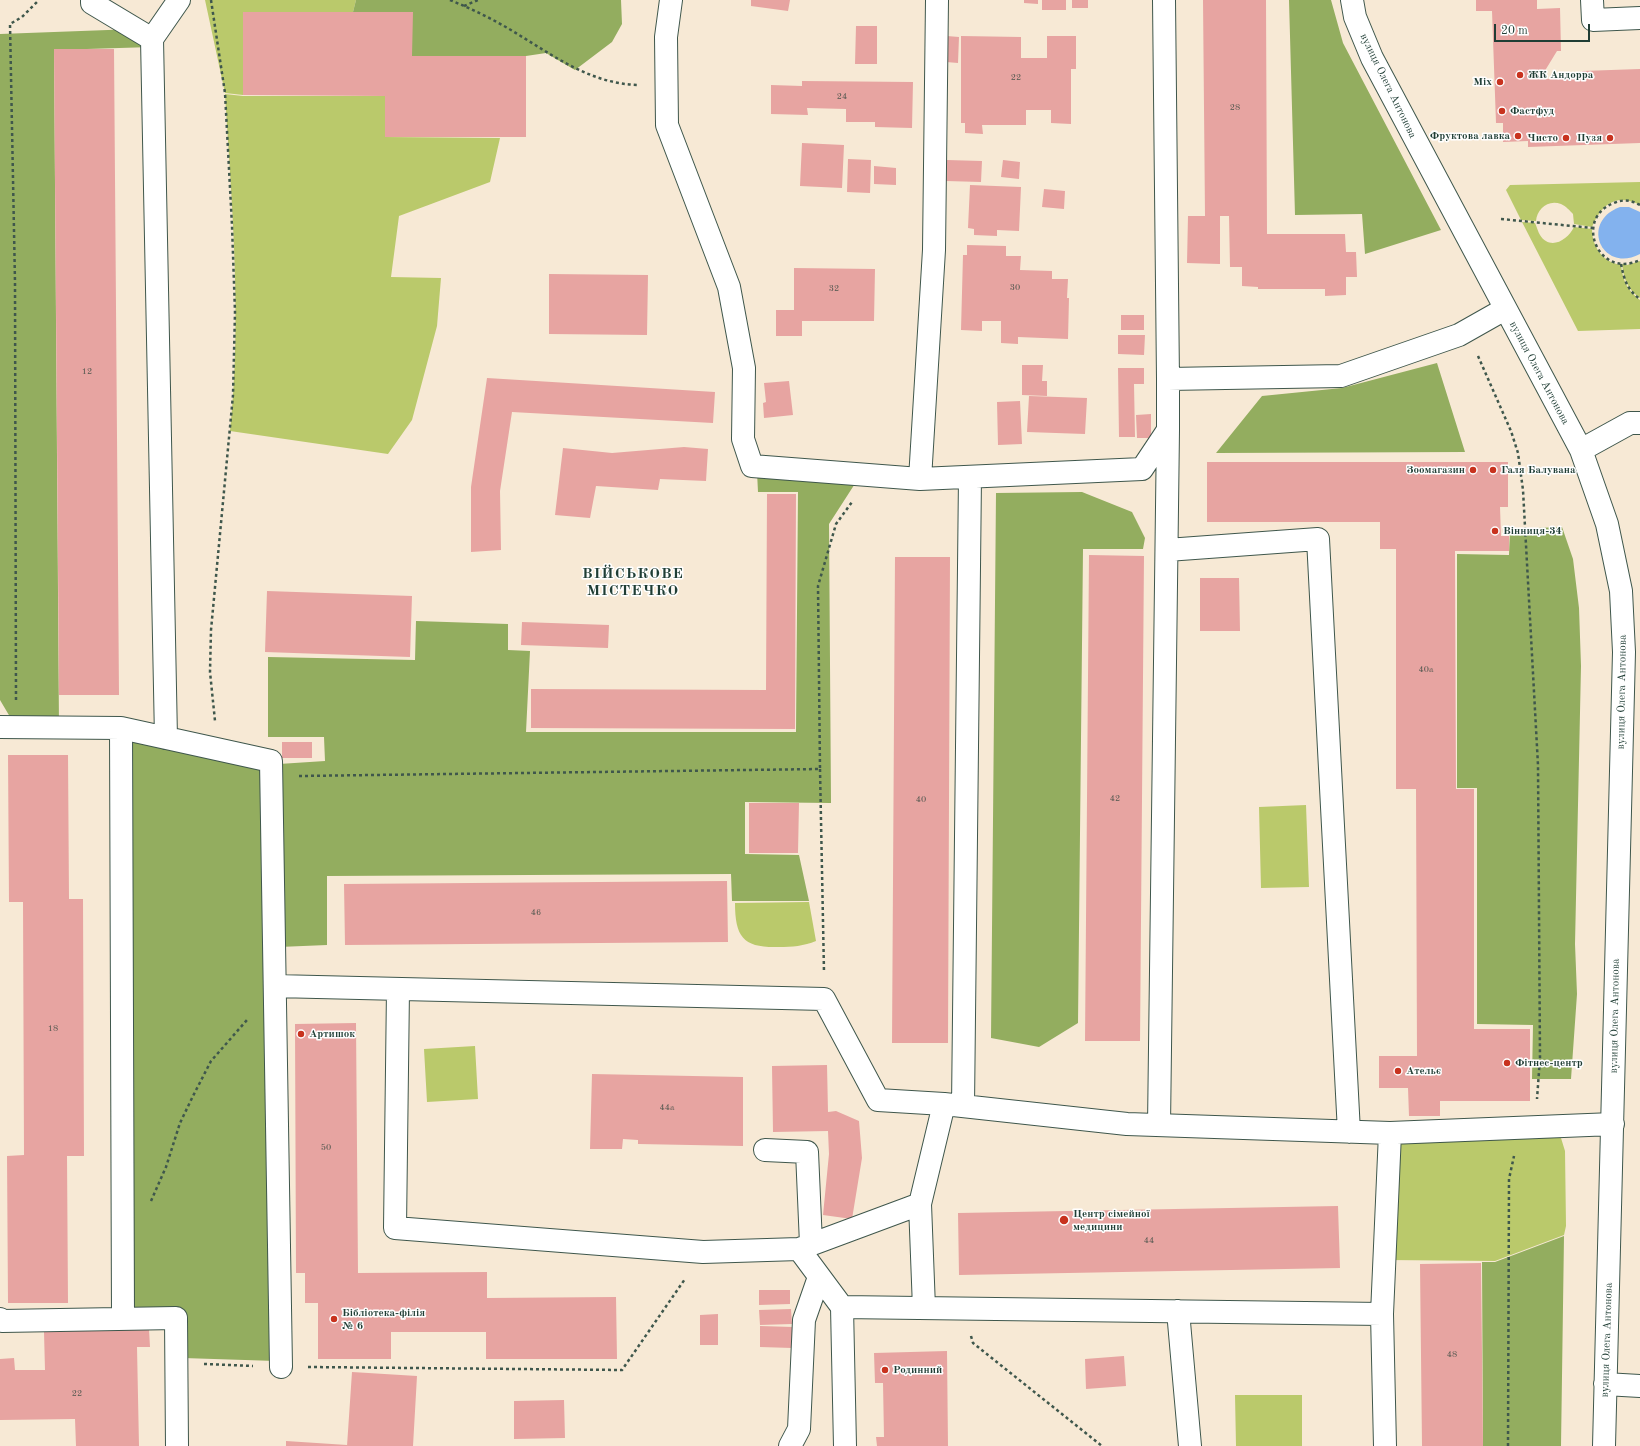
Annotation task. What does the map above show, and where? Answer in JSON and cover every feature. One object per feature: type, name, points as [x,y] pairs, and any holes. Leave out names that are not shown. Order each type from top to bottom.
[{"type":"street","points":[[92,0],[92,3],[152,40]]},
{"type":"street","points":[[166,738],[152,40],[179,0]]},
{"type":"street","points":[[671,0],[666,37],[667,125],[729,287],[744,368],[743,439],[752,466],[920,479],[1142,469],[1168,430]]},
{"type":"street","points":[[920,479],[934,250],[937,0]]},
{"type":"street","points":[[1159,1126],[1168,430],[1164,0]]},
{"type":"street","name":"вулиця Олега Антонова","points":[[1352,0],[1355,17],[1372,58],[1581,450],[1607,524],[1620,591],[1624,652],[1604,1446]]},
{"type":"street","points":[[1592,0],[1593,20],[1640,18]]},
{"type":"street","points":[[1168,379],[1341,376],[1459,335],[1505,309]]},
{"type":"street","points":[[1581,450],[1630,423],[1640,423]]},
{"type":"street","points":[[924,1308],[920,1204],[953,1105],[970,477]]},
{"type":"street","points":[[1167,550],[1318,539],[1349,1132]]},
{"type":"street","points":[[8,727],[121,728],[271,760],[280,1367]]},
{"type":"street","points":[[121,728],[124,1318]]},
{"type":"street","points":[[275,986],[824,999],[878,1100],[953,1105],[1127,1124],[1390,1134],[1613,1124]]},
{"type":"street","points":[[398,989],[395,1228],[703,1252],[805,1247],[920,1204]]},
{"type":"street","points":[[1385,1446],[1382,1314],[1390,1134]]},
{"type":"street","points":[[765,1150],[807,1152],[805,1247],[819,1277],[842,1307],[845,1446]]},
{"type":"street","points":[[790,1446],[799,1429],[804,1320],[819,1277]]},
{"type":"street","points":[[842,1307],[1382,1314]]},
{"type":"street","points":[[1178,1311],[1190,1446]]},
{"type":"street","points":[[0,1319],[2,1321],[176,1318],[177,1446]]},
{"type":"street","points":[[1605,1384],[1640,1386]]},
{"type":"path","points":[[8,727],[15,282],[10,24],[22,17],[39,0]]},
{"type":"path","points":[[211,0],[225,93],[235,312],[233,394],[210,630],[210,672],[219,749]]},
{"type":"path","points":[[450,0],[519,35],[575,70],[608,81],[632,85],[666,86]]},
{"type":"path","points":[[464,6],[478,0]]},
{"type":"path","points":[[1640,205],[1632,201],[1620,200],[1608,204],[1598,214],[1593,228],[1593,236],[1598,250],[1606,259],[1622,264],[1640,260]]},
{"type":"path","points":[[1501,219],[1593,228]]},
{"type":"path","points":[[1622,264],[1624,278],[1628,287],[1640,299]]},
{"type":"path","points":[[1473,327],[1473,337],[1476,350],[1500,403],[1518,453],[1523,490],[1538,765],[1540,1058],[1536,1106],[1529,1128],[1512,1160],[1509,1179],[1508,1446]]},
{"type":"path","points":[[824,999],[818,586],[836,524],[871,475]]},
{"type":"path","points":[[272,777],[820,769]]},
{"type":"path","points":[[150,1204],[166,1167],[180,1123],[211,1061],[275,986]]},
{"type":"path","points":[[176,1363],[280,1367],[622,1370],[703,1252]]},
{"type":"path","points":[[961,1308],[974,1343],[1102,1446]]},
{"type":"green space","points":[[205,0],[356,0],[353,12],[244,12],[243,95],[225,93]]},
{"type":"green space","points":[[356,0],[621,0],[622,24],[612,42],[575,70],[546,53],[526,56],[412,56],[412,12],[353,12]]},
{"type":"green space","points":[[1289,0],[1331,0],[1343,43],[1441,230],[1365,254],[1362,214],[1295,215]]},
{"type":"green space","points":[[135,29],[152,47],[54,50],[59,728],[16,727],[0,700],[0,34]]},
{"type":"green space","points":[[225,94],[243,96],[385,96],[385,137],[500,138],[490,182],[399,216],[391,277],[441,278],[437,326],[412,420],[388,454],[230,431],[234,389],[236,305],[233,221]]},
{"type":"green space","points":[[1640,182],[1640,205],[1624,200],[1611,203],[1600,212],[1592,227],[1574,224],[1573,214],[1565,206],[1556,203],[1544,206],[1538,213],[1536,221],[1521,220],[1506,190],[1510,185]]},
{"type":"green space","points":[[1522,222],[1535,223],[1539,234],[1544,240],[1554,243],[1568,236],[1574,227],[1592,229],[1592,235],[1599,252],[1608,260],[1621,265],[1626,285],[1640,300],[1640,329],[1578,331]]},
{"type":"green space","points":[[1640,261],[1640,298],[1629,287],[1622,264],[1627,265]]},
{"type":"green space","points":[[1437,363],[1465,452],[1216,453],[1262,396],[1342,388]]},
{"type":"green space","points":[[757,472],[858,479],[829,524],[831,803],[745,802],[745,854],[799,855],[809,901],[732,901],[731,874],[327,876],[327,945],[279,947],[279,764],[325,761],[324,737],[268,737],[268,657],[415,660],[416,621],[508,624],[508,650],[530,651],[526,732],[796,732],[798,492],[758,492]]},
{"type":"green space","points":[[1082,492],[1132,512],[1145,538],[1143,549],[1083,549],[1078,1023],[1039,1047],[991,1038],[996,493]]},
{"type":"green space","points":[[1562,527],[1573,559],[1579,608],[1581,666],[1575,944],[1577,994],[1571,1079],[1532,1079],[1533,1025],[1477,1024],[1477,788],[1457,788],[1457,554],[1509,555],[1510,529]]},
{"type":"green space","points":[[126,735],[267,764],[276,1361],[183,1358],[182,1313],[128,1313]]},
{"type":"green space","points":[[1306,805],[1309,887],[1261,888],[1259,807]]},
{"type":"green space","points":[[809,902],[816,941],[798,946],[767,947],[750,943],[740,933],[735,915],[735,903]]},
{"type":"green space","points":[[475,1046],[478,1099],[427,1102],[424,1049]]},
{"type":"green space","points":[[1554,1129],[1561,1138],[1565,1151],[1566,1226],[1564,1235],[1495,1261],[1387,1260],[1392,1136]]},
{"type":"green space","points":[[1564,1236],[1561,1446],[1483,1446],[1482,1262],[1495,1262]]},
{"type":"green space","points":[[1235,1395],[1302,1395],[1302,1446],[1236,1446]]},
{"type":"water","points":[[1620,207],[1629,207],[1640,212],[1640,254],[1627,258],[1615,257],[1606,252],[1600,244],[1598,234],[1600,223],[1608,214]]},
{"type":"building","points":[[751,0],[790,0],[788,11],[751,6]]},
{"type":"building","points":[[1024,0],[1038,0],[1038,4],[1024,3]]},
{"type":"building","points":[[1042,0],[1066,0],[1066,10],[1042,10]]},
{"type":"building","points":[[1072,0],[1088,0],[1088,8],[1072,8]]},
{"type":"building","points":[[1203,0],[1266,0],[1267,234],[1345,234],[1346,252],[1356,252],[1357,277],[1346,277],[1346,295],[1325,296],[1325,289],[1258,289],[1258,287],[1242,286],[1242,267],[1230,267],[1229,216],[1220,216],[1220,264],[1187,263],[1188,216],[1205,216]]},
{"type":"building","name":"ЖК Андорра","points":[[1476,0],[1537,0],[1537,9],[1560,8],[1561,51],[1557,51],[1546,69],[1546,79],[1583,78],[1582,71],[1640,69],[1640,143],[1528,147],[1528,141],[1503,142],[1503,123],[1496,123],[1492,11],[1476,11]]},
{"type":"building","points":[[243,12],[413,12],[412,56],[526,56],[526,137],[385,137],[385,96],[243,95]]},
{"type":"building","points":[[856,26],[877,26],[877,64],[855,64]]},
{"type":"building","points":[[947,36],[959,37],[958,63],[946,62]]},
{"type":"building","points":[[961,36],[1021,37],[1021,58],[1047,58],[1047,36],[1076,36],[1076,69],[1071,69],[1071,124],[1051,123],[1051,110],[1026,110],[1026,125],[982,125],[983,134],[965,133],[965,123],[961,123]]},
{"type":"building","points":[[54,49],[114,49],[119,695],[59,695]]},
{"type":"building","points":[[802,81],[913,82],[912,128],[875,127],[875,122],[846,122],[846,109],[807,108],[808,115],[771,114],[771,85],[802,86]]},
{"type":"building","points":[[802,143],[844,145],[842,188],[800,186]]},
{"type":"building","points":[[848,159],[871,160],[870,193],[847,192]]},
{"type":"building","points":[[947,160],[982,161],[981,182],[946,181]]},
{"type":"building","points":[[1003,160],[1020,162],[1019,179],[1001,177]]},
{"type":"building","points":[[874,166],[896,168],[896,185],[874,184]]},
{"type":"building","points":[[970,185],[1021,187],[1019,231],[997,230],[997,236],[974,235],[974,229],[968,228]]},
{"type":"building","points":[[1044,189],[1065,191],[1064,209],[1042,207]]},
{"type":"building","points":[[967,245],[1006,246],[1006,256],[1021,256],[1020,270],[1052,271],[1052,279],[1068,279],[1068,339],[1018,337],[1018,344],[1001,343],[1001,321],[982,321],[982,331],[961,330],[963,255],[967,255]]},
{"type":"building","points":[[794,268],[875,269],[874,321],[802,321],[802,336],[776,336],[776,310],[794,310]]},
{"type":"building","points":[[549,274],[648,275],[647,335],[549,334]]},
{"type":"building","points":[[1121,315],[1144,315],[1144,330],[1121,330]]},
{"type":"building","points":[[1118,335],[1145,335],[1144,355],[1118,354]]},
{"type":"building","points":[[1022,365],[1043,365],[1042,381],[1047,381],[1047,396],[1022,395]]},
{"type":"building","points":[[1118,368],[1144,368],[1144,384],[1134,384],[1135,437],[1119,437]]},
{"type":"building","points":[[487,378],[715,392],[713,423],[512,412],[500,491],[501,550],[471,552],[471,487]]},
{"type":"building","points":[[789,381],[793,415],[764,418],[763,403],[766,402],[764,383]]},
{"type":"building","points":[[1029,396],[1087,398],[1085,434],[1027,432]]},
{"type":"building","points":[[1020,401],[1022,444],[998,445],[997,402]]},
{"type":"building","points":[[1151,414],[1151,438],[1137,438],[1136,415]]},
{"type":"building","points":[[684,447],[708,449],[706,481],[660,479],[658,490],[596,486],[590,518],[555,515],[563,448],[612,453]]},
{"type":"building","points":[[1207,462],[1508,462],[1508,507],[1500,507],[1501,536],[1509,536],[1509,551],[1455,551],[1456,789],[1474,789],[1474,1029],[1530,1029],[1530,1101],[1440,1101],[1440,1116],[1409,1116],[1408,1088],[1379,1088],[1379,1056],[1417,1056],[1416,789],[1396,789],[1396,549],[1380,549],[1380,522],[1207,522]]},
{"type":"building","points":[[767,494],[796,494],[795,729],[531,728],[531,689],[766,690]]},
{"type":"building","points":[[1089,555],[1144,556],[1140,1041],[1085,1041]]},
{"type":"building","points":[[895,557],[950,557],[948,1043],[892,1043]]},
{"type":"building","points":[[1200,578],[1239,578],[1240,631],[1200,631]]},
{"type":"building","points":[[267,591],[412,596],[410,657],[265,652]]},
{"type":"building","points":[[522,622],[609,625],[608,648],[521,645]]},
{"type":"building","points":[[282,742],[312,742],[312,758],[282,758]]},
{"type":"building","points":[[8,755],[68,755],[69,899],[83,899],[84,1156],[67,1156],[68,1303],[8,1303],[7,1156],[24,1155],[23,902],[9,902]]},
{"type":"building","points":[[749,803],[799,803],[798,853],[749,853]]},
{"type":"building","points":[[727,881],[728,942],[345,945],[344,884]]},
{"type":"building","points":[[356,1023],[358,1273],[487,1272],[487,1298],[616,1297],[617,1359],[486,1359],[486,1332],[391,1332],[391,1359],[318,1359],[318,1303],[305,1303],[305,1273],[296,1273],[295,1024]]},
{"type":"building","points":[[827,1065],[828,1112],[836,1111],[859,1121],[862,1158],[852,1219],[823,1215],[829,1154],[828,1131],[773,1132],[772,1066]]},
{"type":"building","points":[[592,1074],[743,1077],[743,1146],[638,1144],[638,1140],[623,1139],[622,1149],[590,1149]]},
{"type":"building","points":[[1338,1206],[1340,1268],[959,1275],[958,1213]]},
{"type":"building","points":[[1481,1263],[1483,1446],[1422,1446],[1420,1264]]},
{"type":"building","points":[[759,1290],[790,1290],[790,1304],[759,1305]]},
{"type":"building","points":[[791,1309],[792,1324],[760,1325],[759,1310]]},
{"type":"building","points":[[718,1314],[718,1345],[700,1345],[700,1315]]},
{"type":"building","points":[[760,1326],[793,1327],[792,1348],[760,1347]]},
{"type":"building","points":[[149,1329],[150,1347],[137,1347],[139,1446],[76,1446],[75,1419],[0,1420],[0,1359],[14,1358],[15,1370],[45,1370],[44,1332]]},
{"type":"building","points":[[947,1351],[948,1446],[877,1446],[876,1437],[884,1437],[883,1383],[875,1383],[874,1353]]},
{"type":"building","points":[[1124,1356],[1126,1386],[1086,1389],[1085,1359]]},
{"type":"building","points":[[352,1372],[417,1376],[413,1446],[347,1446]]},
{"type":"building","points":[[564,1400],[565,1438],[514,1439],[514,1401]]},
{"type":"building","points":[[286,1441],[347,1445],[347,1446],[286,1446]]},
{"type":"place","name":"ЖК Андорра","points":[[1520,75]]},
{"type":"place","name":"Mix","points":[[1500,82]]},
{"type":"place","name":"Фастфуд","points":[[1502,111]]},
{"type":"place","name":"Фруктова лавка","points":[[1518,136]]},
{"type":"place","name":"Чисто","points":[[1566,138]]},
{"type":"place","name":"Пузя","points":[[1610,138]]},
{"type":"place","name":"Зоомагазин","points":[[1473,470]]},
{"type":"place","name":"Галя Балувана","points":[[1493,470]]},
{"type":"place","name":"Вінниця-34","points":[[1495,531]]},
{"type":"place","name":"Артишок","points":[[301,1034]]},
{"type":"place","name":"Фітнес-центр","points":[[1507,1063]]},
{"type":"place","name":"Ательє","points":[[1398,1071]]},
{"type":"place","name":"Центр сімейної медицини","points":[[1064,1220]]},
{"type":"place","name":"Бібліотека-філія № 6","points":[[334,1319]]},
{"type":"place","name":"Родинний","points":[[885,1370]]},
{"type":"district","name":"ВІЙСЬКОВЕ МІСТЕЧКО","points":[[633,582]]}]
